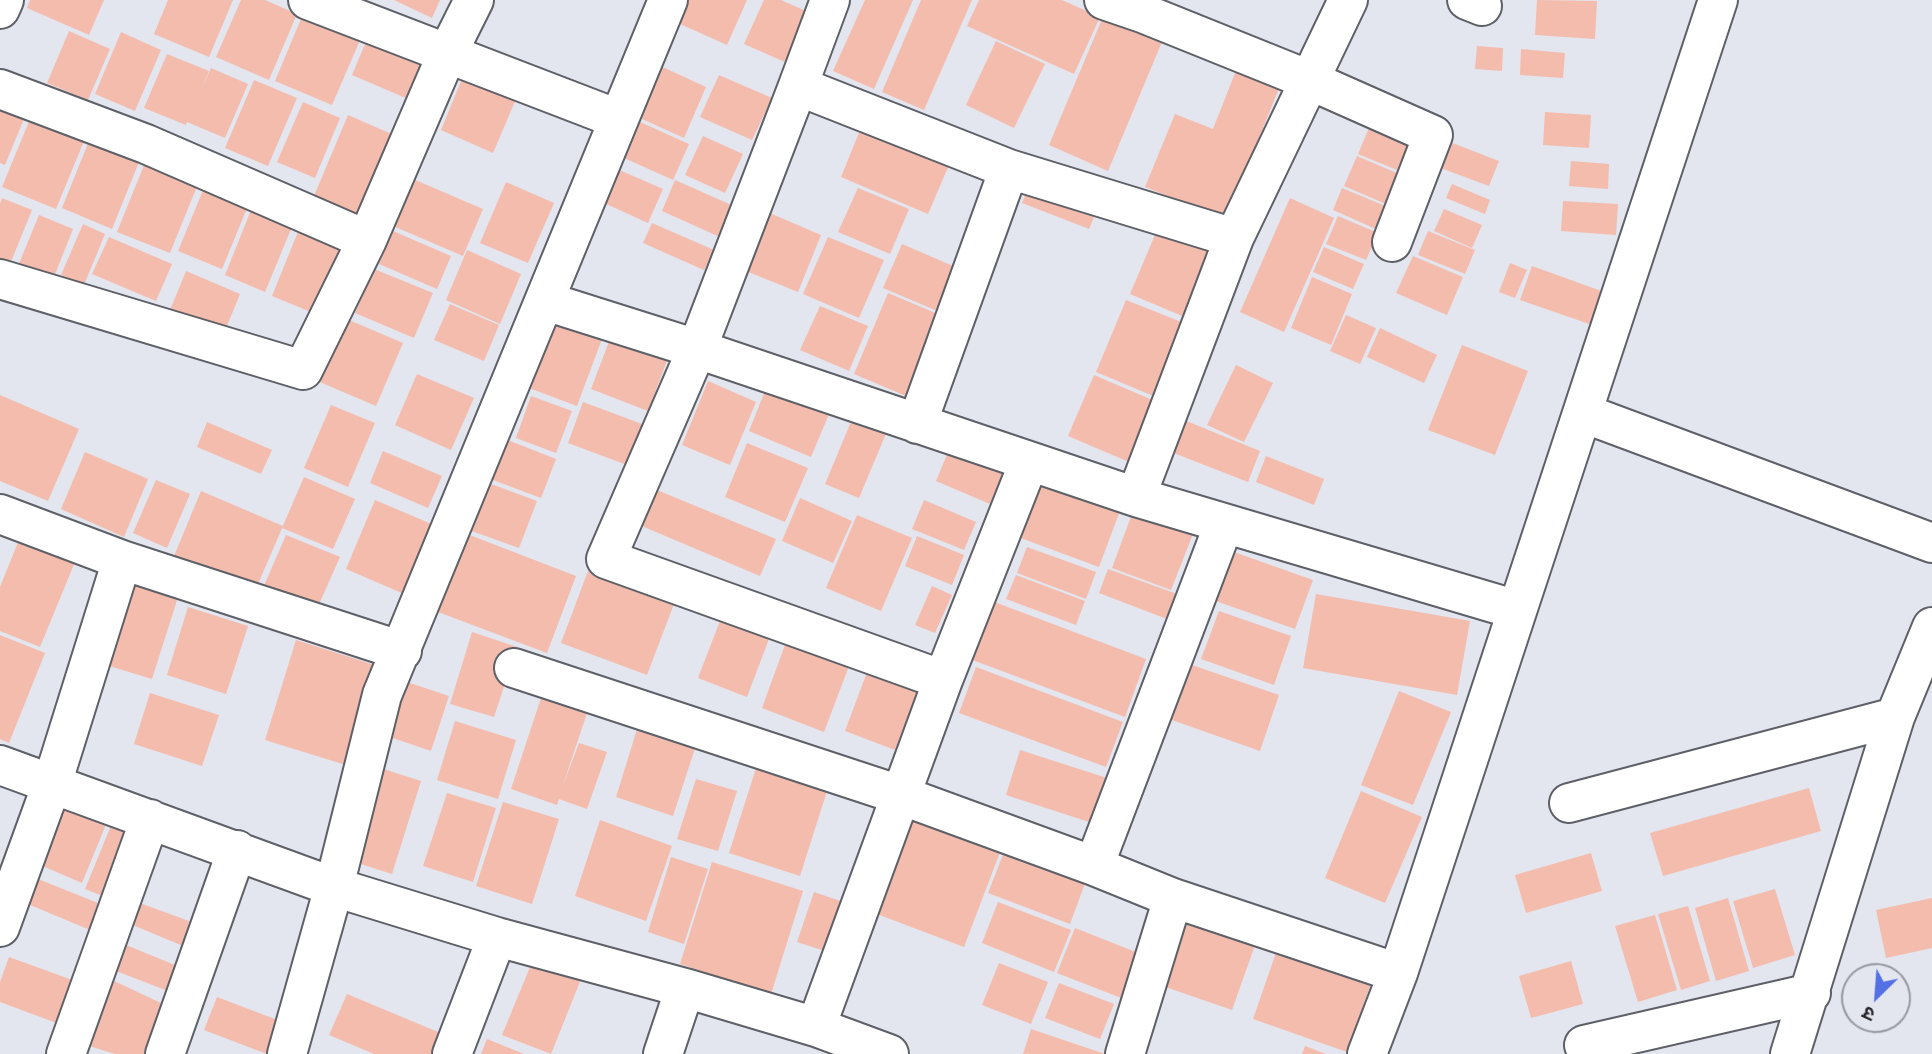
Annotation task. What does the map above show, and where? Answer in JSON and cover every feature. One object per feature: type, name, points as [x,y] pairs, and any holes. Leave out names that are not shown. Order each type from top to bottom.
[{"type":"street","points":[[0,9],[4,0]]},
{"type":"street","points":[[309,0],[618,119]]},
{"type":"street","points":[[0,279],[303,370],[368,240],[447,54],[474,0]]},
{"type":"street","points":[[287,1054],[334,887],[382,695],[668,0]]},
{"type":"street","points":[[830,0],[697,349],[606,559],[943,680]]},
{"type":"street","points":[[1104,0],[1148,7],[1433,135],[1392,242]]},
{"type":"street","points":[[1136,497],[1234,238],[1348,0]]},
{"type":"street","points":[[1367,1054],[1398,973],[1718,0]]},
{"type":"street","points":[[797,86],[1009,169],[1234,238]]},
{"type":"street","points":[[0,89],[146,144],[368,240]]},
{"type":"street","points":[[916,424],[1009,169]]},
{"type":"street","points":[[545,301],[697,349],[1136,497],[1517,610]]},
{"type":"street","points":[[1583,413],[1932,543]]},
{"type":"street","points":[[816,1027],[943,680],[1029,462]]},
{"type":"street","points":[[0,514],[122,560],[402,651]]},
{"type":"street","points":[[1094,866],[1224,524]]},
{"type":"street","points":[[0,927],[52,784],[122,560]]},
{"type":"street","points":[[1790,1054],[1895,717],[1932,627]]},
{"type":"street","points":[[513,668],[900,796],[1094,866],[1173,898],[1398,973]]},
{"type":"street","points":[[1569,803],[1895,717]]},
{"type":"street","points":[[0,765],[334,887],[497,937],[816,1027],[886,1054]]},
{"type":"street","points":[[66,1054],[150,819]]},
{"type":"street","points":[[165,1054],[237,850]]},
{"type":"street","points":[[1125,1054],[1173,898]]},
{"type":"street","points":[[452,1054],[497,937]]},
{"type":"street","points":[[663,1054],[685,988]]},
{"type":"street","points":[[1584,1045],[1811,993]]},
{"type":"building","points":[[30,0],[104,0],[89,35],[27,8]]},
{"type":"building","points":[[168,0],[233,0],[209,57],[154,34]]},
{"type":"building","points":[[241,0],[265,0],[297,14],[269,80],[216,57]]},
{"type":"building","points":[[394,0],[440,0],[432,18]]},
{"type":"building","points":[[678,0],[747,0],[727,45],[669,19]]},
{"type":"building","points":[[764,0],[781,0],[817,16],[794,66],[744,44]]},
{"type":"building","points":[[865,0],[913,0],[874,89],[833,71]]},
{"type":"building","points":[[921,0],[972,0],[924,110],[882,92]]},
{"type":"building","points":[[979,0],[1062,0],[1100,17],[1074,74],[967,26]]},
{"type":"building","points":[[1537,0],[1597,1],[1595,39],[1535,35]]},
{"type":"building","points":[[306,7],[364,31],[332,105],[275,81]]},
{"type":"building","points":[[1105,12],[1164,37],[1108,171],[1049,145]]},
{"type":"building","points":[[69,31],[110,49],[88,100],[47,83]]},
{"type":"building","points":[[121,32],[161,50],[135,111],[95,94]]},
{"type":"building","points":[[370,32],[426,57],[408,99],[352,75]]},
{"type":"building","points":[[996,41],[1045,64],[1014,128],[966,105]]},
{"type":"building","points":[[1477,46],[1503,48],[1502,71],[1475,69]]},
{"type":"building","points":[[1521,49],[1565,53],[1563,78],[1520,75]]},
{"type":"building","points":[[167,54],[209,71],[201,91],[211,68],[248,84],[225,138],[144,108]]},
{"type":"building","points":[[654,63],[706,87],[684,138],[631,114]]},
{"type":"building","points":[[1239,63],[1282,81],[1226,219],[1145,187],[1175,114],[1213,129]]},
{"type":"building","points":[[466,69],[519,92],[493,153],[441,130]]},
{"type":"building","points":[[719,75],[772,98],[752,140],[700,117]]},
{"type":"building","points":[[254,80],[297,98],[268,166],[225,148]]},
{"type":"building","points":[[303,102],[340,118],[315,178],[277,162]]},
{"type":"building","points":[[0,103],[26,114],[5,165],[0,163]]},
{"type":"building","points":[[1545,112],[1591,115],[1589,148],[1543,145]]},
{"type":"building","points":[[348,115],[396,136],[362,216],[314,196]]},
{"type":"building","points":[[629,117],[689,144],[673,180],[613,153]]},
{"type":"building","points":[[865,118],[955,151],[928,214],[841,177]]},
{"type":"building","points":[[30,119],[84,141],[56,209],[2,187]]},
{"type":"building","points":[[1372,121],[1411,137],[1397,170],[1358,154]]},
{"type":"building","points":[[703,136],[743,154],[725,193],[685,175]]},
{"type":"building","points":[[1437,137],[1499,161],[1489,186],[1427,163]]},
{"type":"building","points":[[89,141],[139,162],[112,229],[62,208]]},
{"type":"building","points":[[151,148],[204,169],[170,253],[117,232]]},
{"type":"building","points":[[1357,156],[1406,177],[1393,207],[1344,186]]},
{"type":"building","points":[[1571,161],[1609,164],[1608,189],[1569,186]]},
{"type":"building","points":[[608,165],[663,189],[648,223],[593,198]]},
{"type":"building","points":[[413,179],[483,209],[463,256],[393,226]]},
{"type":"building","points":[[675,180],[736,207],[722,238],[662,211]]},
{"type":"building","points":[[1031,181],[1100,203],[1089,229],[1022,203]]},
{"type":"building","points":[[506,182],[554,203],[528,263],[480,243]]},
{"type":"building","points":[[206,183],[250,201],[222,269],[178,251]]},
{"type":"building","points":[[1452,184],[1490,200],[1485,214],[1446,198]]},
{"type":"building","points":[[858,188],[909,209],[890,254],[838,232]]},
{"type":"building","points":[[1342,188],[1395,210],[1385,233],[1333,210]]},
{"type":"building","points":[[2,198],[32,210],[4,279],[0,277]]},
{"type":"building","points":[[1290,198],[1334,218],[1284,332],[1240,312]]},
{"type":"building","points":[[255,200],[296,217],[265,292],[225,275]]},
{"type":"building","points":[[1563,201],[1618,204],[1616,235],[1561,231]]},
{"type":"building","points":[[1444,209],[1482,225],[1472,248],[1434,231]]},
{"type":"building","points":[[765,211],[821,235],[798,292],[741,269]]},
{"type":"building","points":[[39,215],[73,229],[48,292],[13,278]]},
{"type":"building","points":[[1338,216],[1378,233],[1366,260],[1326,244]]},
{"type":"building","points":[[304,217],[356,238],[323,317],[272,296]]},
{"type":"building","points":[[652,223],[714,250],[704,270],[643,243]]},
{"type":"building","points":[[1160,223],[1224,251],[1194,321],[1130,294]]},
{"type":"building","points":[[83,224],[105,234],[84,285],[61,275]]},
{"type":"building","points":[[393,231],[451,256],[437,289],[379,264]]},
{"type":"building","points":[[1428,231],[1475,250],[1465,274],[1418,255]]},
{"type":"building","points":[[109,237],[172,264],[156,301],[92,274]]},
{"type":"building","points":[[828,237],[884,260],[859,318],[803,294]]},
{"type":"building","points":[[902,244],[960,269],[942,313],[883,288]]},
{"type":"building","points":[[1324,247],[1364,264],[1353,289],[1313,272]]},
{"type":"building","points":[[467,250],[521,274],[500,324],[446,300]]},
{"type":"building","points":[[1413,256],[1463,277],[1447,315],[1396,293]]},
{"type":"building","points":[[1510,263],[1527,270],[1515,298],[1499,292]]},
{"type":"building","points":[[1532,266],[1607,293],[1595,326],[1520,300]]},
{"type":"building","points":[[374,269],[433,293],[414,338],[355,313]]},
{"type":"building","points":[[186,271],[240,294],[222,338],[168,315]]},
{"type":"building","points":[[1312,277],[1352,294],[1331,345],[1291,328]]},
{"type":"building","points":[[888,293],[940,315],[906,396],[854,374]]},
{"type":"building","points":[[1126,300],[1189,325],[1158,398],[1096,372]]},
{"type":"building","points":[[450,304],[499,325],[484,361],[434,340]]},
{"type":"building","points":[[820,306],[868,326],[849,371],[800,350]]},
{"type":"building","points":[[1346,315],[1376,328],[1360,364],[1330,351]]},
{"type":"building","points":[[342,317],[403,343],[376,406],[315,380]]},
{"type":"building","points":[[546,318],[602,339],[577,406],[521,385]]},
{"type":"building","points":[[1380,328],[1437,355],[1424,383],[1367,357]]},
{"type":"building","points":[[610,339],[667,361],[648,411],[591,389]]},
{"type":"building","points":[[1462,345],[1528,371],[1495,455],[1428,430]]},
{"type":"building","points":[[1236,365],[1273,383],[1244,442],[1207,425]]},
{"type":"building","points":[[417,374],[474,398],[451,450],[395,425]]},
{"type":"building","points":[[1094,375],[1155,401],[1129,462],[1068,436]]},
{"type":"building","points":[[771,376],[834,402],[811,457],[749,431]]},
{"type":"building","points":[[708,381],[756,402],[730,465],[682,445]]},
{"type":"building","points":[[0,395],[79,429],[48,501],[0,481]]},
{"type":"building","points":[[531,396],[572,411],[556,453],[516,438]]},
{"type":"building","points":[[583,402],[642,424],[627,465],[568,443]]},
{"type":"building","points":[[331,405],[375,423],[348,487],[304,468]]},
{"type":"building","points":[[856,410],[890,424],[859,498],[825,484]]},
{"type":"building","points":[[1184,420],[1260,451],[1248,482],[1171,452]]},
{"type":"building","points":[[207,422],[272,450],[261,474],[197,447]]},
{"type":"building","points":[[500,437],[556,459],[541,498],[485,477]]},
{"type":"building","points":[[747,443],[808,468],[785,522],[725,497]]},
{"type":"building","points":[[951,445],[1005,468],[990,504],[936,481]]},
{"type":"building","points":[[383,451],[442,476],[428,508],[370,483]]},
{"type":"building","points":[[85,452],[148,479],[124,537],[61,509]]},
{"type":"building","points":[[1266,456],[1324,479],[1314,505],[1256,482]]},
{"type":"building","points":[[304,477],[355,499],[333,549],[282,528]]},
{"type":"building","points":[[1040,478],[1121,508],[1099,567],[1018,537]]},
{"type":"building","points":[[156,480],[190,494],[167,548],[133,533]]},
{"type":"building","points":[[483,481],[537,501],[519,548],[466,529]]},
{"type":"building","points":[[652,488],[776,539],[760,576],[637,524]]},
{"type":"building","points":[[201,491],[283,526],[255,591],[174,556]]},
{"type":"building","points":[[800,498],[852,521],[833,563],[782,541]]},
{"type":"building","points":[[375,500],[441,528],[411,597],[346,569]]},
{"type":"building","points":[[924,500],[976,522],[964,550],[912,529]]},
{"type":"building","points":[[1133,511],[1193,534],[1171,590],[1112,568]]},
{"type":"building","points":[[857,515],[912,538],[881,611],[826,588]]},
{"type":"building","points":[[467,534],[576,576],[547,653],[438,612]]},
{"type":"building","points":[[21,535],[77,557],[40,647],[0,631],[0,587]]},
{"type":"building","points":[[286,535],[340,557],[316,611],[263,588]]},
{"type":"building","points":[[917,536],[964,555],[952,585],[905,566]]},
{"type":"building","points":[[1027,547],[1096,572],[1086,599],[1017,573]]},
{"type":"building","points":[[1231,551],[1313,580],[1295,629],[1213,600]]},
{"type":"building","points":[[1108,569],[1177,594],[1167,619],[1099,593]]},
{"type":"building","points":[[588,571],[674,604],[647,675],[561,643]]},
{"type":"building","points":[[1016,575],[1085,601],[1076,625],[1006,599]]},
{"type":"building","points":[[123,577],[179,594],[152,679],[96,662]]},
{"type":"building","points":[[932,586],[952,595],[935,633],[915,625]]},
{"type":"building","points":[[1316,594],[1470,621],[1457,695],[1303,668]]},
{"type":"building","points":[[989,600],[1146,659],[1125,717],[967,658]]},
{"type":"building","points":[[188,607],[248,626],[226,694],[167,675]]},
{"type":"building","points":[[1219,611],[1291,636],[1274,685],[1201,659]]},
{"type":"building","points":[[723,613],[772,631],[747,697],[698,678]]},
{"type":"building","points":[[472,632],[517,647],[494,717],[450,704]]},
{"type":"building","points":[[0,635],[45,653],[9,743],[0,739]]},
{"type":"building","points":[[296,640],[381,667],[349,766],[265,740]]},
{"type":"building","points":[[786,642],[849,666],[824,732],[762,708]]},
{"type":"building","points":[[1189,664],[1279,695],[1260,751],[1169,719]]},
{"type":"building","points":[[869,667],[919,686],[895,750],[845,731]]},
{"type":"building","points":[[976,667],[1123,722],[1106,767],[959,713]]},
{"type":"building","points":[[395,678],[449,696],[431,751],[378,733]]},
{"type":"building","points":[[1399,691],[1451,712],[1413,805],[1361,785]]},
{"type":"building","points":[[150,693],[219,715],[202,766],[134,744]]},
{"type":"building","points":[[541,698],[587,713],[562,788],[579,743],[607,752],[587,809],[559,799],[557,805],[511,789]]},
{"type":"building","points":[[455,721],[516,740],[498,799],[437,780]]},
{"type":"building","points":[[639,723],[697,742],[673,816],[616,797]]},
{"type":"building","points":[[1020,750],[1107,778],[1092,823],[1006,795]]},
{"type":"building","points":[[757,765],[828,788],[800,876],[729,853]]},
{"type":"building","points":[[374,766],[421,781],[392,874],[345,859]]},
{"type":"building","points":[[696,779],[737,791],[718,851],[677,839]]},
{"type":"building","points":[[1809,788],[1821,831],[1663,876],[1650,833]]},
{"type":"building","points":[[1361,791],[1422,817],[1385,903],[1325,878]]},
{"type":"building","points":[[447,793],[496,808],[473,882],[423,866]]},
{"type":"building","points":[[65,799],[109,817],[82,883],[38,864]]},
{"type":"building","points":[[503,802],[559,819],[532,904],[476,886]]},
{"type":"building","points":[[915,814],[1002,847],[964,947],[877,914]]},
{"type":"building","points":[[115,816],[137,825],[108,898],[85,889]]},
{"type":"building","points":[[600,820],[672,846],[646,921],[575,896]]},
{"type":"building","points":[[1006,847],[1087,878],[1070,924],[988,893]]},
{"type":"building","points":[[1591,853],[1602,891],[1526,913],[1515,875]]},
{"type":"building","points":[[671,857],[708,869],[684,944],[648,932]]},
{"type":"building","points":[[712,862],[803,891],[771,994],[680,964]]},
{"type":"building","points":[[33,877],[113,909],[102,935],[23,902]]},
{"type":"building","points":[[1775,889],[1795,955],[1753,968],[1733,901]]},
{"type":"building","points":[[814,892],[849,904],[834,954],[797,942]]},
{"type":"building","points":[[1728,898],[1749,971],[1716,981],[1695,908]]},
{"type":"building","points":[[1932,898],[1932,948],[1886,958],[1876,910]]},
{"type":"building","points":[[137,902],[189,921],[183,946],[128,923]]},
{"type":"building","points":[[998,902],[1071,930],[1054,972],[982,943]]},
{"type":"building","points":[[1182,904],[1260,931],[1232,1010],[1154,983]]},
{"type":"building","points":[[1688,906],[1710,981],[1681,990],[1658,914]]},
{"type":"building","points":[[1655,915],[1677,990],[1638,1002],[1615,926]]},
{"type":"building","points":[[1075,928],[1146,956],[1129,1001],[1057,973]]},
{"type":"building","points":[[1279,944],[1373,977],[1347,1052],[1253,1019]]},
{"type":"building","points":[[126,945],[175,965],[168,991],[116,971]]},
{"type":"building","points":[[535,955],[583,974],[551,1054],[502,1035]]},
{"type":"building","points":[[9,957],[86,985],[70,1028],[0,1002],[0,982]]},
{"type":"building","points":[[1571,961],[1583,1004],[1531,1018],[1519,976]]},
{"type":"building","points":[[999,963],[1048,982],[1031,1024],[982,1005]]},
{"type":"building","points":[[110,979],[163,1004],[146,1054],[115,1054],[83,1044]]},
{"type":"building","points":[[1059,983],[1114,1004],[1100,1039],[1045,1018]]},
{"type":"building","points":[[347,994],[450,1037],[443,1054],[374,1054],[329,1035]]},
{"type":"building","points":[[217,997],[288,1024],[277,1054],[267,1054],[204,1030]]},
{"type":"building","points":[[1031,1029],[1105,1054],[1023,1054]]},
{"type":"building","points":[[487,1039],[524,1054],[481,1054]]},
{"type":"building","points":[[1305,1046],[1326,1054],[1302,1054]]}]
